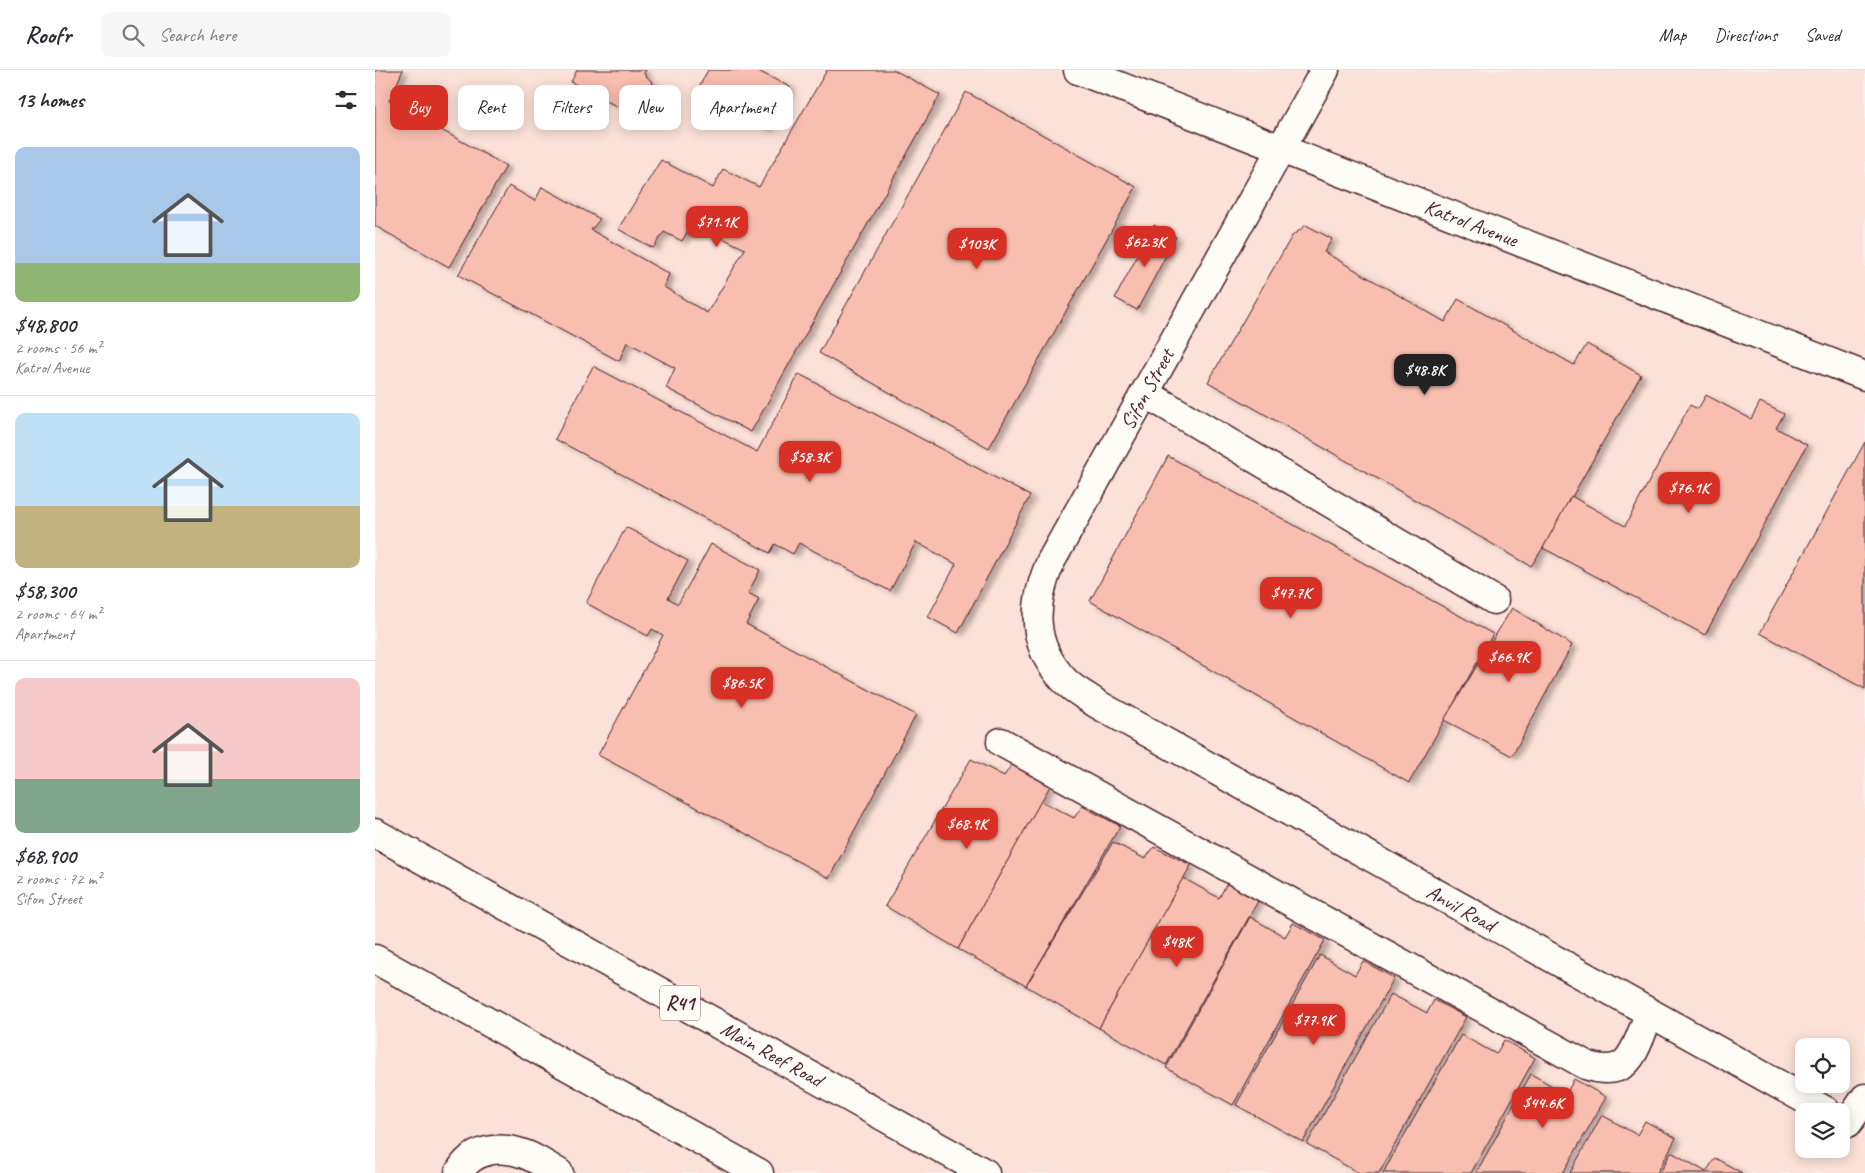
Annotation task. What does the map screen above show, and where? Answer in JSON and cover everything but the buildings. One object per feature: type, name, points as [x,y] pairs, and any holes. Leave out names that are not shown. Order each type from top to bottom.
[{"type":"street","name":"Katrol Avenue","points":[[1078,70],[1865,376]]},
{"type":"street","name":"Sifon Street","points":[[1097,704],[1066,682],[1051,662],[1043,647],[1039,632],[1038,602],[1043,580],[1051,561],[1325,70]]},
{"type":"street","points":[[1145,393],[1494,600]]},
{"type":"street","name":"Anvil Road","points":[[1097,704],[1811,1103]]},
{"type":"street","points":[[1001,742],[1586,1065],[1599,1070],[1611,1070],[1625,1064],[1650,1013]]},
{"type":"street","name":"Main Reef Road","points":[[375,833],[985,1173]]},
{"type":"street","points":[[375,960],[759,1173]]},
{"type":"street","points":[[1850,1116],[1865,1098]]},
{"type":"street","points":[[459,1173],[463,1164],[475,1154],[490,1150],[507,1149],[525,1154],[559,1173]]},
{"type":"shaded area","points":[[375,70],[1865,70],[1865,1173],[375,1173]]}]
